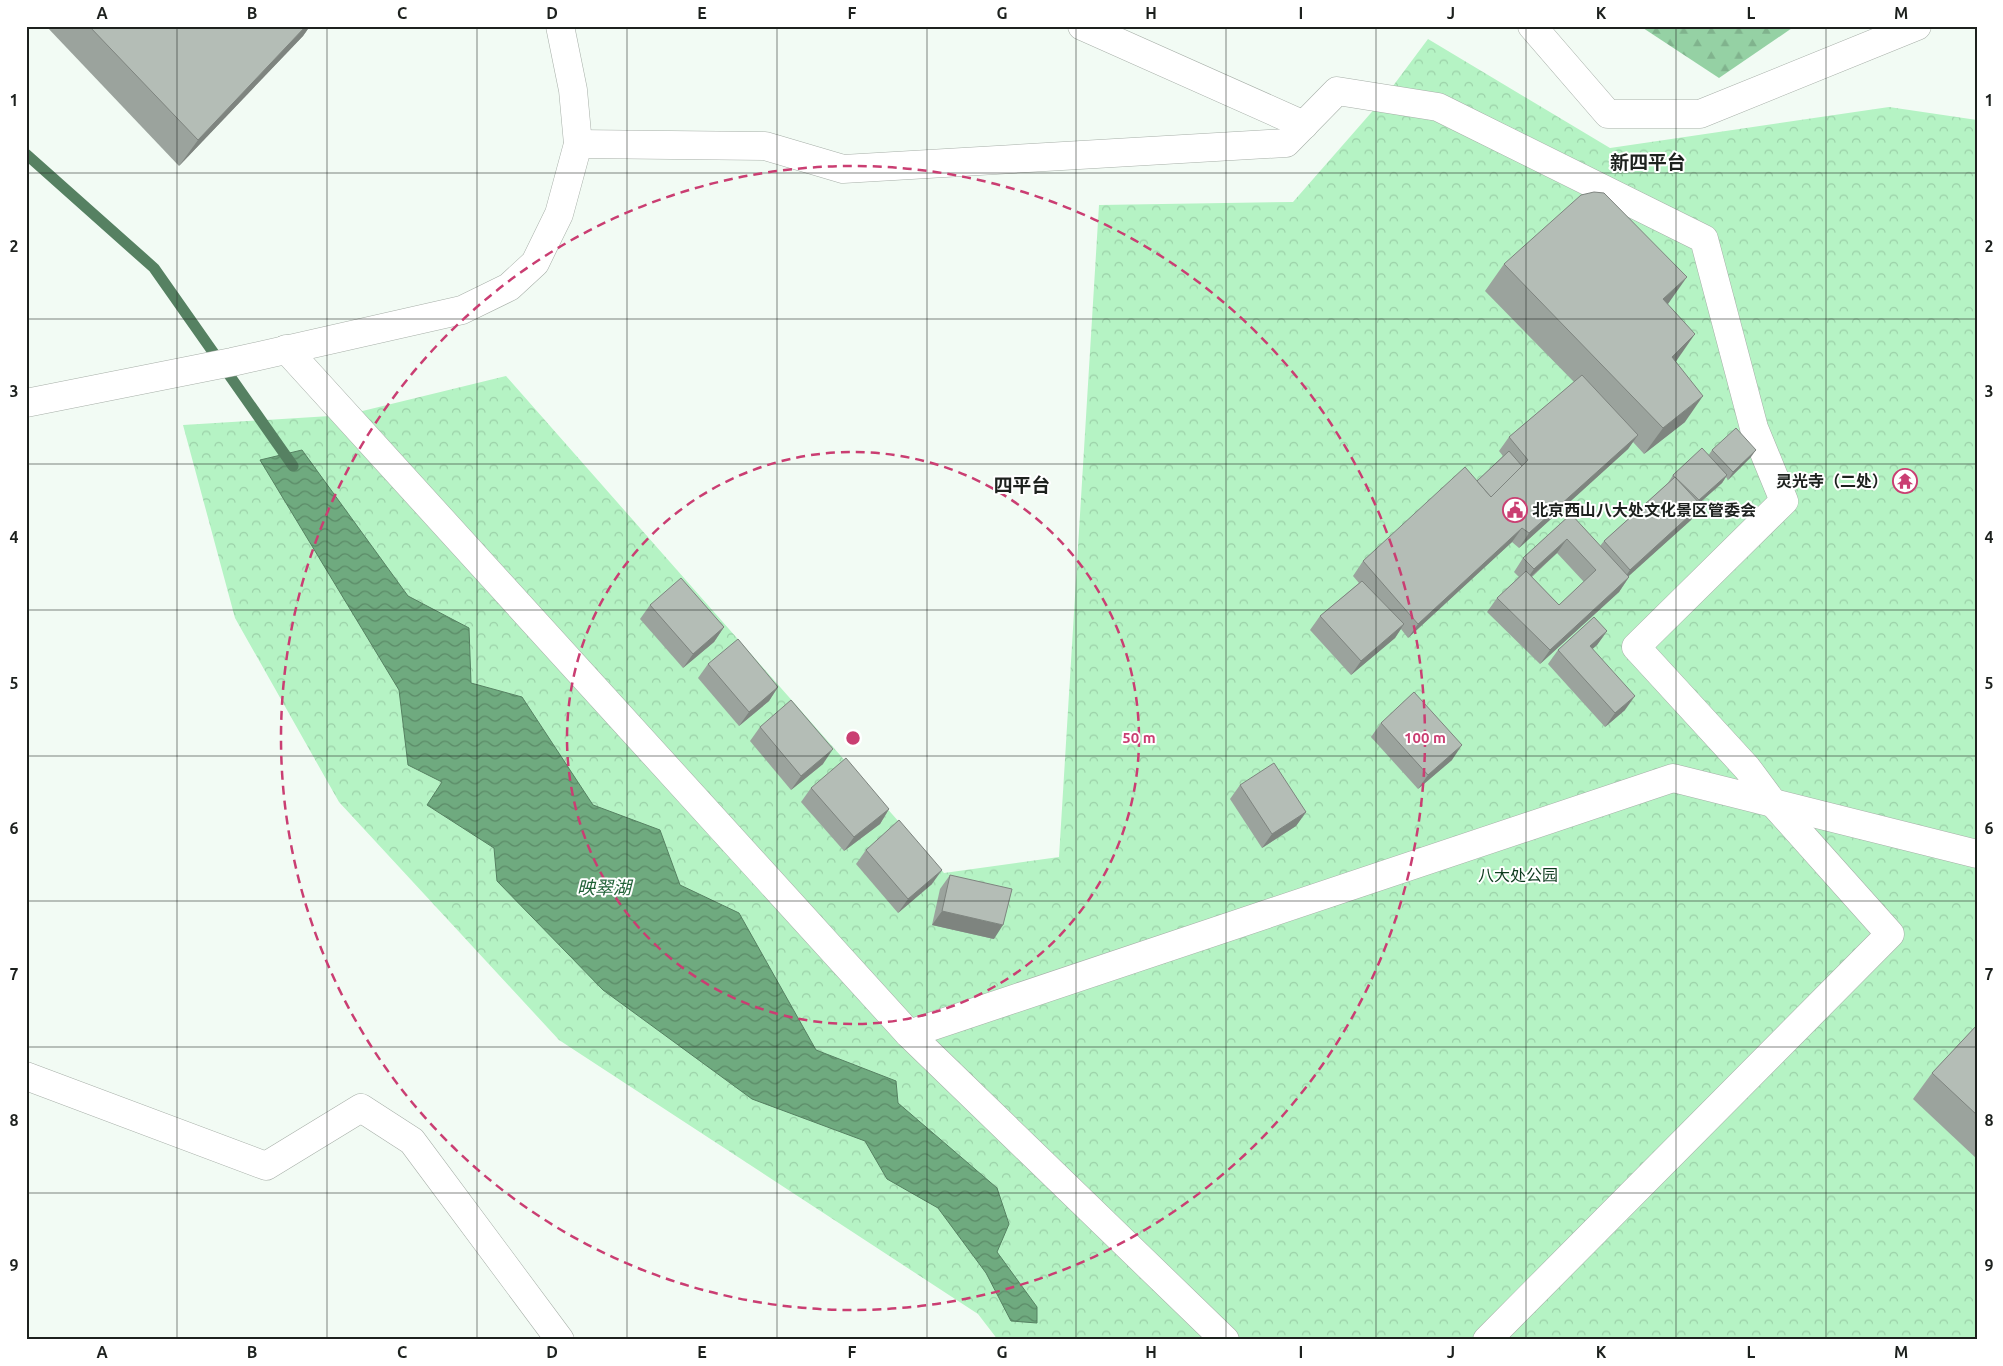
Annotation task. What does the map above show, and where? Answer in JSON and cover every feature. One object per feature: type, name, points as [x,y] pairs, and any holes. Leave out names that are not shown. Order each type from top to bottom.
[{"type":"street","points":[[26,403],[232,362],[462,310],[509,287],[536,263],[559,214],[578,144],[573,90],[560,26]]},
{"type":"street","points":[[1082,26],[1304,125]]},
{"type":"street","points":[[1532,26],[1608,114],[1700,114],[1916,26]]},
{"type":"street","points":[[578,144],[765,146],[843,169],[1286,143],[1337,91],[1438,106],[1704,239],[1754,428],[1784,501],[1636,647],[1746,768],[1773,803],[1890,934],[1487,1340]]},
{"type":"street","points":[[286,349],[909,1034],[1225,1340]]},
{"type":"street","points":[[909,1034],[1673,778],[1977,854]]},
{"type":"street","points":[[26,1076],[266,1166],[361,1108],[412,1141],[560,1340]]},
{"type":"green space","points":[[1640,26],[1795,26],[1719,78]]},
{"type":"green space","name":"八大处公园","points":[[1428,39],[1610,148],[1889,107],[1977,120],[1977,1340],[998,1340],[978,1314],[559,1040],[339,802],[235,618],[183,425],[346,415],[506,376],[944,873],[1059,857],[1099,205],[1293,202],[1384,98]]},
{"type":"water","name":"映翠湖","points":[[302,450],[408,596],[469,628],[471,683],[522,697],[593,805],[660,830],[680,885],[739,913],[816,1050],[896,1081],[898,1103],[997,1188],[1009,1224],[997,1252],[1037,1307],[1037,1323],[1011,1321],[986,1273],[938,1208],[887,1179],[865,1141],[752,1099],[603,990],[497,881],[494,848],[427,805],[442,782],[408,765],[399,690],[260,460]]},
{"type":"building","points":[[89,26],[306,26],[198,140]]},
{"type":"building","points":[[1594,192],[1604,193],[1687,277],[1663,299],[1695,334],[1672,357],[1703,396],[1663,428],[1504,264],[1581,195]]},
{"type":"building","points":[[1582,375],[1638,435],[1529,533],[1522,528],[1418,624],[1363,561],[1465,467],[1491,497],[1528,460],[1509,437]]},
{"type":"building","points":[[1736,428],[1756,450],[1733,472],[1712,450]]},
{"type":"building","points":[[1702,448],[1727,475],[1699,500],[1673,475]]},
{"type":"building","points":[[1509,451],[1522,466],[1491,497],[1477,481]]},
{"type":"building","points":[[1675,477],[1701,505],[1630,570],[1604,541]]},
{"type":"building","points":[[1571,514],[1629,577],[1550,650],[1497,598],[1526,571],[1559,605],[1596,570],[1567,539],[1534,569],[1523,558]]},
{"type":"building","points":[[681,578],[724,627],[693,654],[650,605]]},
{"type":"building","points":[[1362,581],[1404,624],[1361,661],[1320,616]]},
{"type":"building","points":[[1594,617],[1607,631],[1590,646],[1635,696],[1615,713],[1558,650]]},
{"type":"building","points":[[738,639],[778,687],[749,712],[708,664]]},
{"type":"building","points":[[1414,692],[1462,745],[1428,775],[1381,723]]},
{"type":"building","points":[[791,700],[833,749],[801,776],[760,727]]},
{"type":"building","points":[[846,758],[889,809],[854,837],[811,788]]},
{"type":"building","points":[[1274,763],[1306,812],[1272,834],[1240,785]]},
{"type":"building","points":[[899,820],[942,870],[908,899],[866,850]]},
{"type":"building","points":[[950,875],[1012,889],[1003,925],[942,911]]},
{"type":"building","points":[[1977,1025],[1977,1115],[1932,1073]]},
{"type":"waterway","points":[[26,154],[154,268],[293,466]]},
{"type":"place","name":"灵光寺（二处）","points":[[1905,481]]},
{"type":"place","name":"北京西山八大处文化景区管委会","points":[[1515,510]]},
{"type":"district","name":"新四平台","points":[[1648,162]]},
{"type":"district","name":"四平台","points":[[1022,485]]}]
